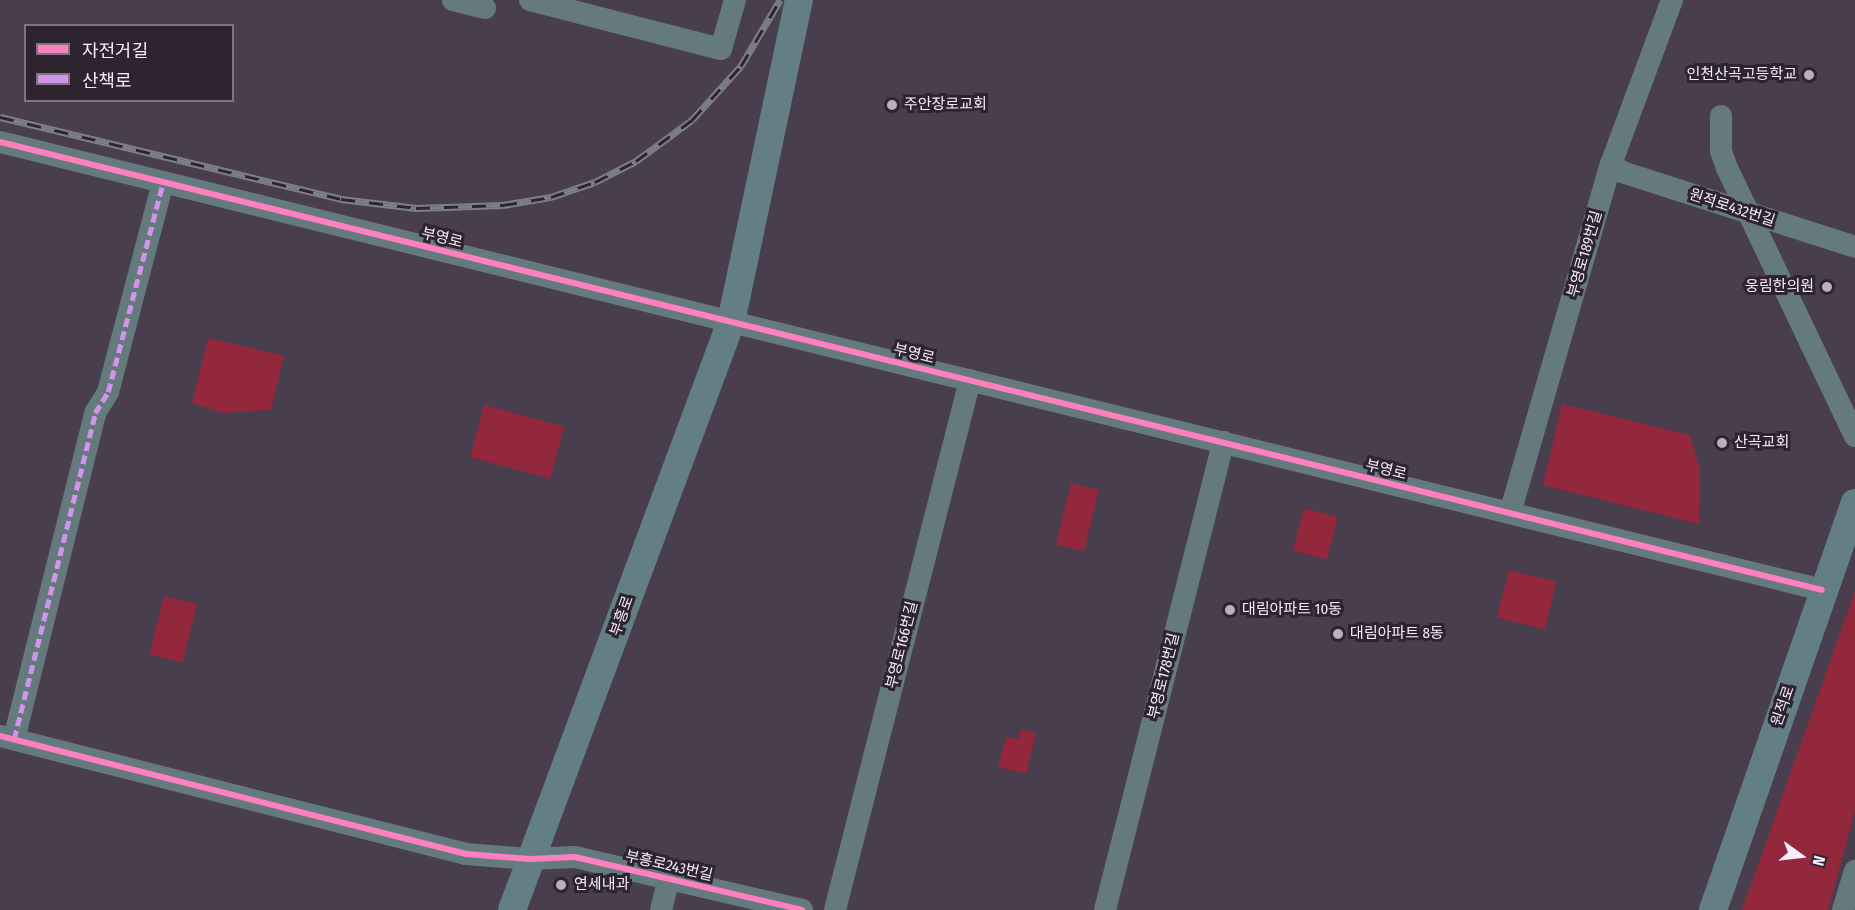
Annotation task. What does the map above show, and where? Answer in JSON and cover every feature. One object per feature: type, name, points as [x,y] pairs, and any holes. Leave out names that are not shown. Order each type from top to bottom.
[{"type":"main road","name":"부흥로","points":[[512,910],[731,322],[799,0]]},
{"type":"main road","name":"원적로","points":[[1713,910],[1822,590],[1855,503]]},
{"type":"street","points":[[453,0],[484,9]]},
{"type":"street","points":[[530,0],[721,49],[735,0]]},
{"type":"street","name":"부영로189번길","points":[[1510,513],[1611,164],[1672,0]]},
{"type":"street","points":[[1721,116],[1721,151],[1855,436]]},
{"type":"street","name":"부영로","points":[[0,142],[1822,590]]},
{"type":"street","name":"원적로432번길","points":[[1611,164],[1622,172],[1855,247]]},
{"type":"street","points":[[7,738],[95,413],[108,392],[163,182]]},
{"type":"street","name":"부영로166번길","points":[[835,910],[970,380]]},
{"type":"street","name":"부영로178번길","points":[[1105,910],[1223,442]]},
{"type":"street","name":"부흥로243번길","points":[[7,738],[466,854],[530,859],[575,857],[802,910]]},
{"type":"street","points":[[1843,910],[1855,871]]},
{"type":"street","points":[[661,910],[669,878]]},
{"type":"shaded area","points":[[208,338],[284,356],[271,410],[224,413],[192,403]]},
{"type":"shaded area","points":[[1562,404],[1690,435],[1700,469],[1699,524],[1543,485]]},
{"type":"shaded area","points":[[484,405],[564,426],[550,479],[470,457]]},
{"type":"shaded area","points":[[1071,483],[1099,490],[1084,551],[1056,544]]},
{"type":"shaded area","points":[[1304,508],[1338,517],[1326,560],[1293,551]]},
{"type":"shaded area","points":[[1509,570],[1557,582],[1545,629],[1497,618]]},
{"type":"shaded area","points":[[1855,591],[1855,811],[1828,910],[1742,910]]},
{"type":"shaded area","points":[[164,596],[197,604],[182,662],[149,654]]},
{"type":"shaded area","points":[[1021,729],[1036,733],[1026,774],[998,767],[1006,737],[1019,739]]},
{"type":"railway","points":[[0,117],[341,199],[416,208],[503,205],[551,197],[595,182],[636,161],[692,120],[741,66],[780,0]]},
{"type":"marked path","points":[[14,739],[95,413],[108,392],[163,182]]},
{"type":"cycle path","points":[[0,142],[1822,590]]},
{"type":"cycle path","points":[[0,736],[466,854],[530,859],[575,857],[802,910]]},
{"type":"place","name":"인천산곡고등학교","points":[[1809,75]]},
{"type":"place","name":"주안장로교회","points":[[892,105]]},
{"type":"place","name":"웅림한의원","points":[[1827,287]]},
{"type":"place","name":"산곡교회","points":[[1722,443]]},
{"type":"place","name":"대림아파트 10동","points":[[1230,610]]},
{"type":"place","name":"대림아파트 8동","points":[[1338,634]]},
{"type":"place","name":"연세내과","points":[[561,885]]}]
